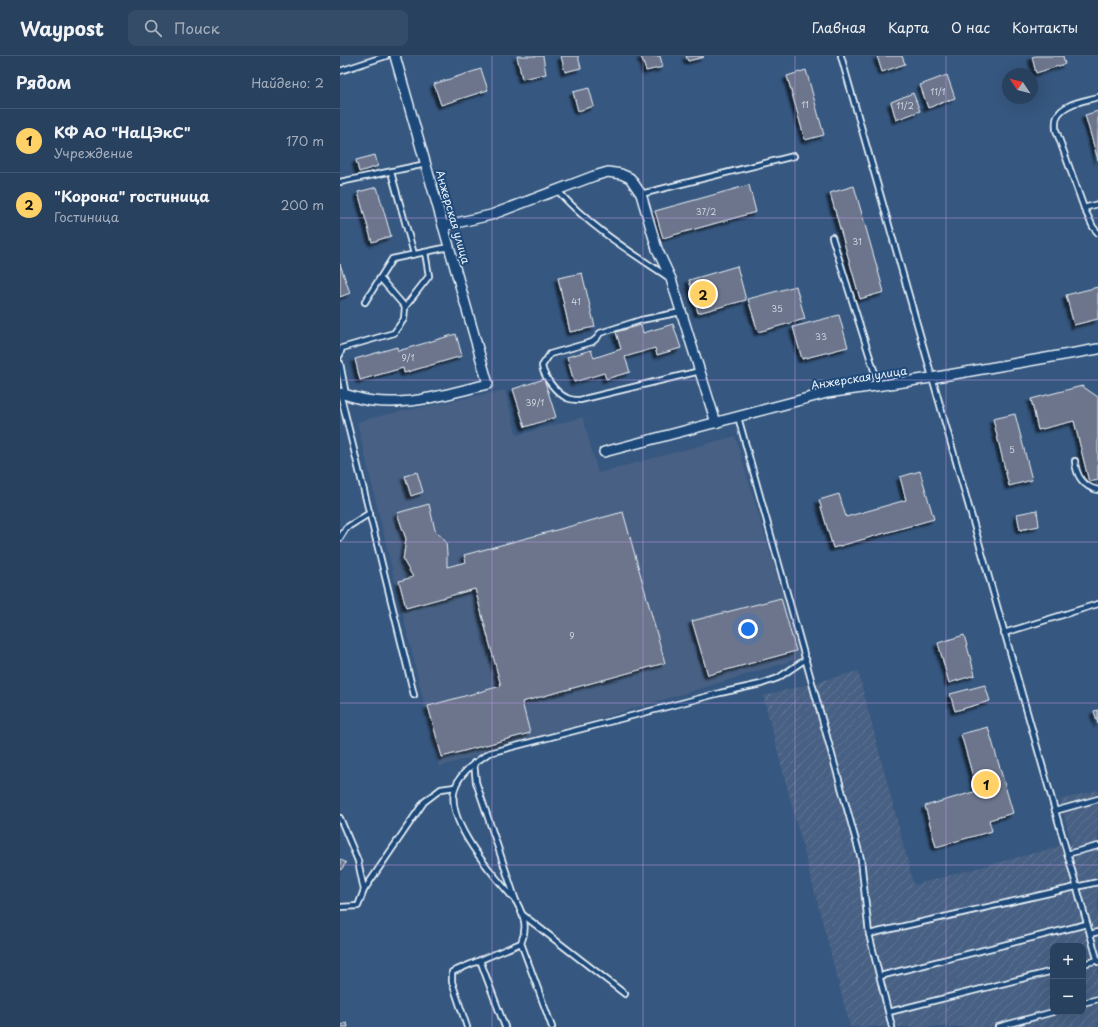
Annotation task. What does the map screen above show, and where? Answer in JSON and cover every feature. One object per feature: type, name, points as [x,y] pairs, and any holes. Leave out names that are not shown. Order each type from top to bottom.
[{"type":"street","name":"Анжерская улица","points":[[342,394],[373,401],[397,402],[428,398],[488,384],[395,56]]},
{"type":"street","points":[[443,226],[491,215],[608,172],[621,174],[630,178],[641,194],[657,250],[671,279],[716,423]]},
{"type":"street","name":"Анжерская улица","points":[[604,452],[827,393],[931,378],[1098,349]]},
{"type":"lane","points":[[340,71],[386,56]]},
{"type":"lane","points":[[841,56],[931,378],[1098,961],[1086,963]]},
{"type":"lane","points":[[1098,97],[1072,104],[1061,110],[1056,118],[1056,130],[1084,208],[1093,227],[1098,233]]},
{"type":"lane","points":[[641,194],[794,156]]},
{"type":"lane","points":[[340,182],[426,164]]},
{"type":"lane","points":[[390,172],[414,254]]},
{"type":"lane","points":[[558,191],[590,222],[626,249],[671,279]]},
{"type":"lane","points":[[1084,208],[1098,204]]},
{"type":"lane","points":[[832,237],[879,386]]},
{"type":"lane","points":[[365,302],[392,259],[449,247]]},
{"type":"lane","points":[[340,355],[342,348],[394,333],[404,319],[405,307],[428,276],[425,252]]},
{"type":"lane","points":[[380,278],[405,307]]},
{"type":"lane","points":[[681,312],[641,320],[600,333],[592,342],[550,354],[542,366],[543,372],[557,390],[567,398],[580,400],[700,371]]},
{"type":"lane","points":[[340,362],[344,408],[414,695]]},
{"type":"lane","points":[[340,414],[344,408]]},
{"type":"lane","points":[[738,417],[861,859],[869,934],[892,1027]]},
{"type":"lane","points":[[1075,461],[1075,470],[1080,479],[1098,490]]},
{"type":"lane","points":[[340,538],[346,528],[370,513]]},
{"type":"lane","points":[[1004,633],[1098,604]]},
{"type":"lane","points":[[516,901],[486,866],[464,833],[456,814],[453,801],[455,787],[463,773],[474,763],[489,754],[720,693],[761,684],[778,678],[806,659]]},
{"type":"lane","points":[[474,763],[476,782],[516,901],[523,915],[525,933],[521,944],[552,1027]]},
{"type":"lane","points":[[340,907],[358,906],[364,890],[424,802],[441,789],[455,787]]},
{"type":"lane","points":[[1055,811],[1098,799]]},
{"type":"lane","points":[[340,818],[358,861],[364,890]]},
{"type":"lane","points":[[1067,854],[1098,846]]},
{"type":"lane","points":[[869,934],[1098,882]]},
{"type":"lane","points":[[523,915],[625,994]]},
{"type":"lane","points":[[880,976],[1087,924]]},
{"type":"lane","points":[[1090,934],[1098,932]]},
{"type":"lane","points":[[467,1027],[452,982],[452,972],[521,944]]},
{"type":"lane","points":[[480,960],[505,1027]]},
{"type":"lane","points":[[889,1012],[1050,972]]},
{"type":"lane","points":[[1086,1002],[1098,999]]},
{"type":"lane","points":[[998,1027],[1050,1013]]},
{"type":"shaded area","points":[[505,390],[517,435],[583,417],[598,473],[735,436],[802,658],[439,767],[357,422]]},
{"type":"shaded area","points":[[858,671],[914,885],[1071,843],[1060,800],[1098,790],[1098,1027],[850,1027],[763,696]]},
{"type":"building","points":[[517,56],[543,56],[546,74],[522,79]]},
{"type":"building","points":[[561,56],[578,56],[581,68],[565,72]]},
{"type":"building","points":[[641,56],[660,56],[663,67],[646,71]]},
{"type":"building","points":[[686,56],[703,56],[704,57],[688,61]]},
{"type":"building","points":[[877,56],[902,56],[905,64],[882,72]]},
{"type":"building","points":[[1063,56],[1065,64],[1038,72],[1038,68],[1035,68],[1032,57]]},
{"type":"building","points":[[481,69],[488,90],[441,105],[434,84]]},
{"type":"building","points":[[806,70],[824,135],[805,140],[787,76]]},
{"type":"building","points":[[947,75],[955,98],[928,108],[920,85]]},
{"type":"building","points":[[589,88],[594,106],[578,111],[573,92]]},
{"type":"building","points":[[913,93],[920,111],[896,120],[891,102]]},
{"type":"building","points":[[1098,111],[1098,160],[1085,115]]},
{"type":"building","points":[[375,155],[378,166],[359,172],[356,160]]},
{"type":"building","points":[[749,185],[756,212],[663,238],[655,211]]},
{"type":"building","points":[[854,186],[884,292],[860,299],[830,193]]},
{"type":"building","points":[[377,187],[391,236],[372,242],[358,192]]},
{"type":"building","points":[[340,264],[350,293],[340,297]]},
{"type":"building","points":[[737,266],[746,300],[698,313],[689,280]]},
{"type":"building","points":[[582,273],[595,327],[570,332],[558,278]]},
{"type":"building","points":[[796,286],[805,319],[758,332],[748,299]]},
{"type":"building","points":[[1098,287],[1098,319],[1074,325],[1066,295]]},
{"type":"building","points":[[839,315],[848,347],[802,359],[793,327]]},
{"type":"building","points":[[673,324],[681,348],[657,355],[655,348],[625,357],[630,372],[606,379],[604,373],[574,382],[567,357],[591,350],[594,358],[621,349],[616,332],[641,325],[643,333]]},
{"type":"building","points":[[456,334],[462,356],[404,373],[403,368],[360,380],[355,359],[397,347],[398,351]]},
{"type":"building","points":[[544,379],[556,417],[525,427],[513,389]]},
{"type":"building","points":[[1082,386],[1098,397],[1098,480],[1089,482],[1074,421],[1038,430],[1031,399]]},
{"type":"building","points":[[1015,414],[1032,480],[1009,486],[993,419]]},
{"type":"building","points":[[920,471],[934,519],[833,548],[819,500],[839,494],[846,517],[906,500],[900,477]]},
{"type":"building","points":[[417,472],[423,492],[411,496],[405,476]]},
{"type":"building","points":[[429,504],[435,530],[446,542],[447,567],[466,562],[464,555],[623,512],[665,663],[522,702],[530,733],[442,757],[428,706],[501,686],[475,589],[406,608],[399,581],[413,577],[403,560],[406,539],[397,513]]},
{"type":"building","points":[[1037,510],[1039,526],[1020,530],[1017,514]]},
{"type":"building","points":[[781,598],[796,651],[708,675],[692,621]]},
{"type":"building","points":[[964,635],[975,675],[949,683],[938,643]]},
{"type":"building","points":[[985,685],[990,701],[955,711],[950,694]]},
{"type":"building","points":[[1098,710],[1098,724],[1094,711]]},
{"type":"building","points":[[988,727],[1013,813],[989,820],[992,831],[936,847],[925,806],[977,791],[961,734]]},
{"type":"building","points":[[340,859],[346,863],[340,871]]},
{"type":"building","points":[[347,1023],[348,1027],[340,1027],[340,1025]]},
{"type":"place","name":"\"Корона\" гостиница","points":[[703,294]]},
{"type":"place","name":"КФ АО \"НаЦЭкС\"","points":[[986,784]]}]
